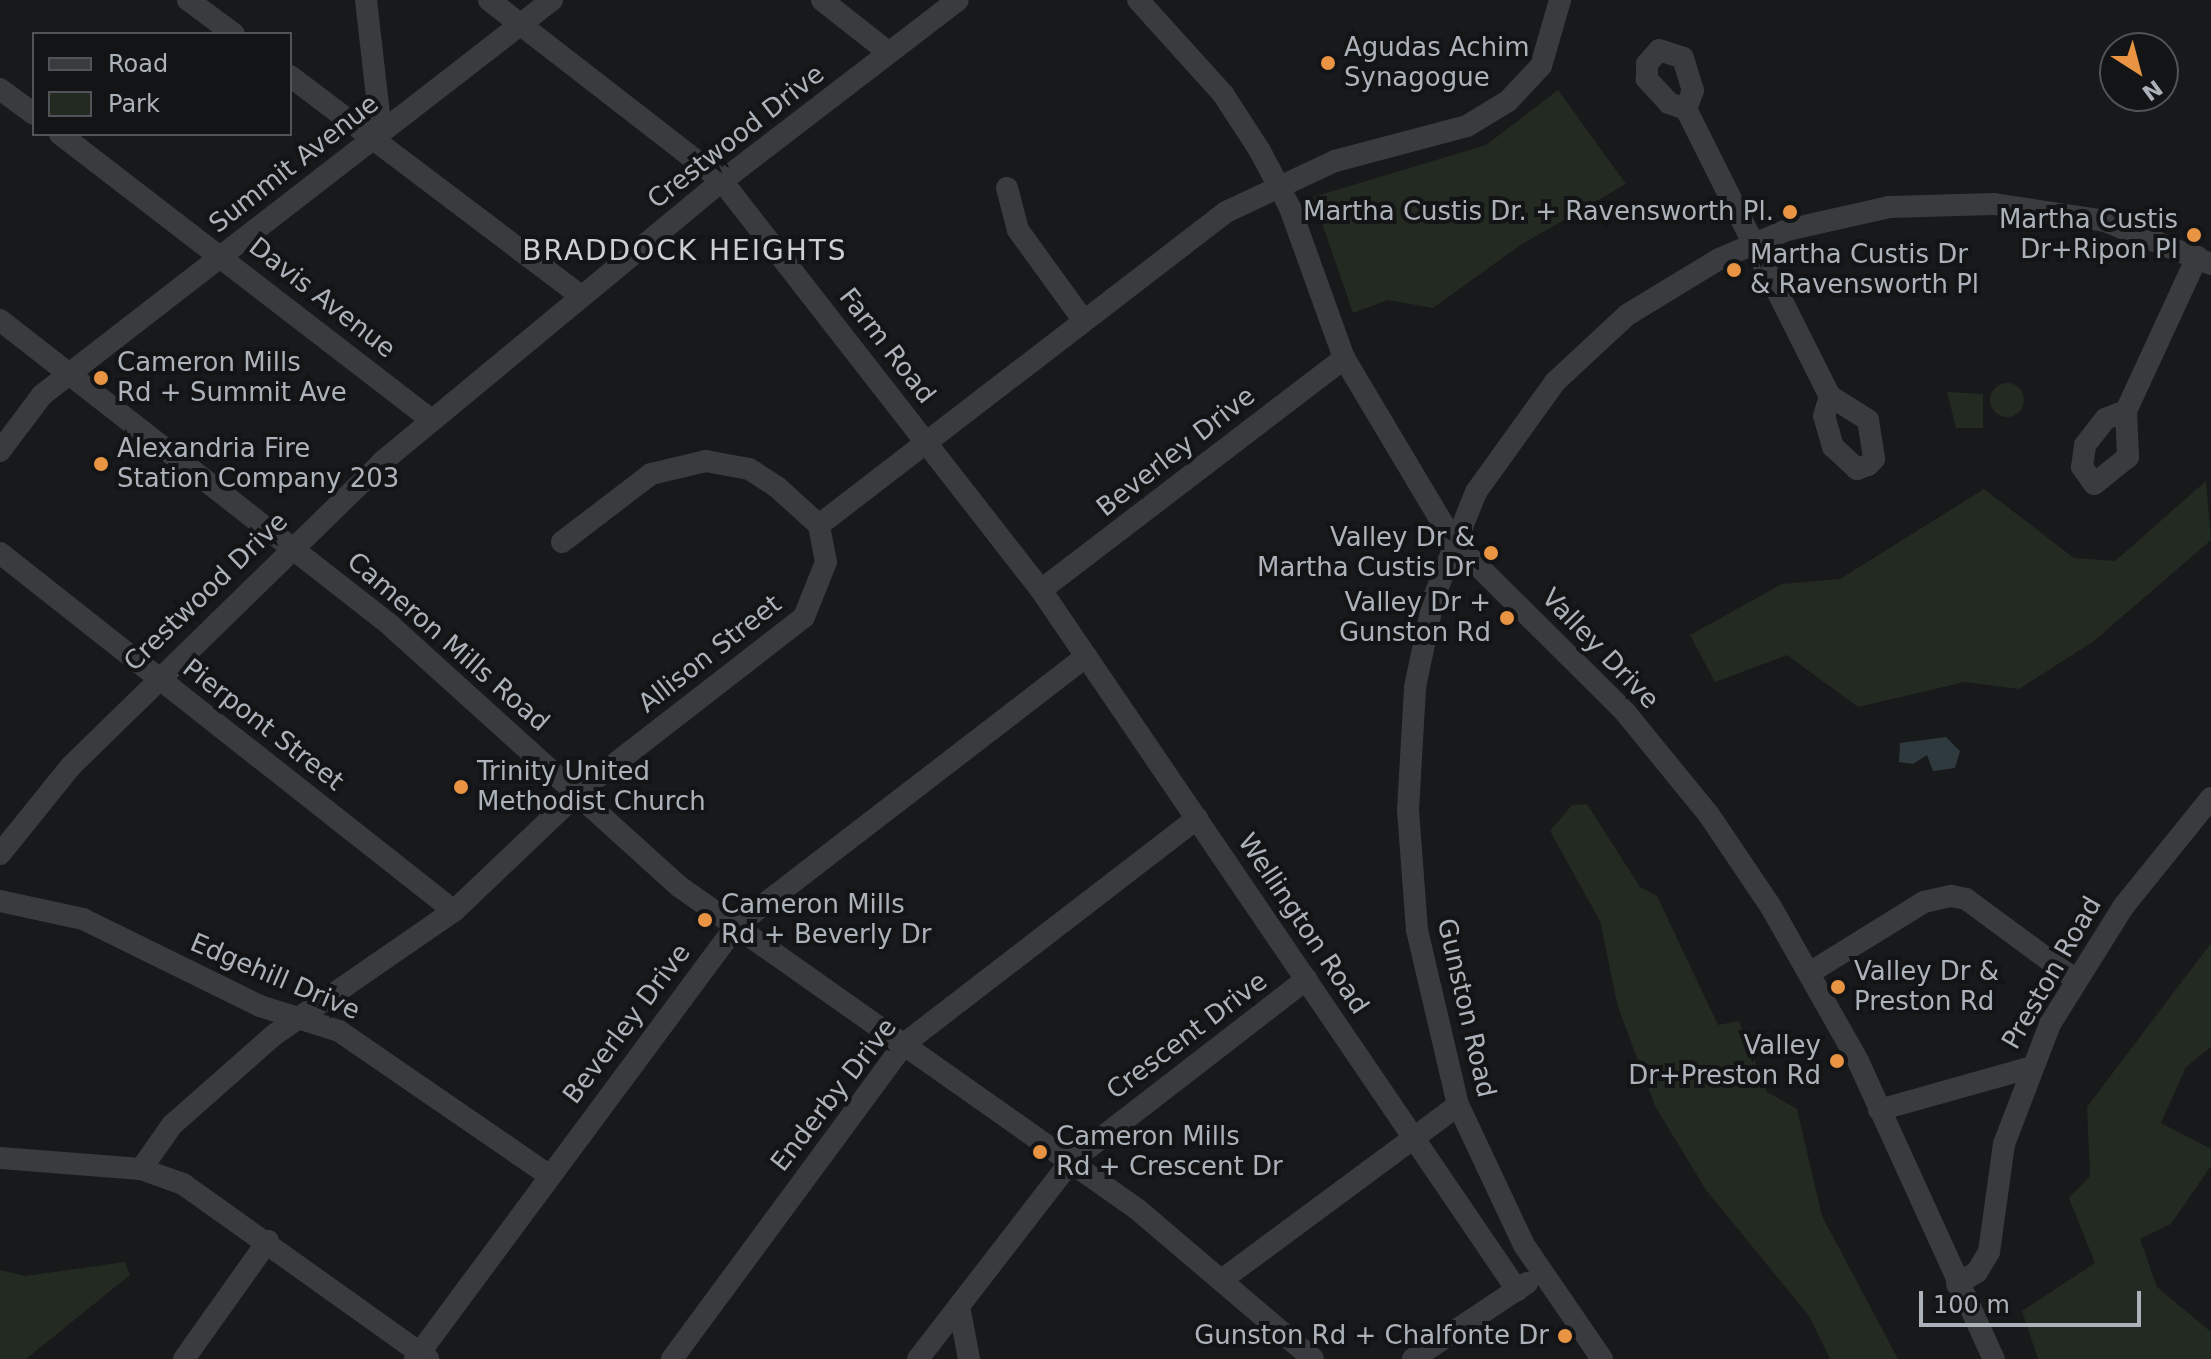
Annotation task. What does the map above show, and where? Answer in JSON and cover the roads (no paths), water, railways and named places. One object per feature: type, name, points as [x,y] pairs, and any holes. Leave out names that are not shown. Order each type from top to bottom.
[{"type":"street","points":[[188,0],[231,32]]},
{"type":"street","points":[[366,0],[377,134]]},
{"type":"street","name":"Farm Road","points":[[489,0],[722,181],[1041,590]]},
{"type":"street","name":"Summit Avenue","points":[[0,451],[29,408],[552,0]]},
{"type":"street","points":[[822,0],[889,53]]},
{"type":"street","name":"Crestwood Drive","points":[[0,854],[54,785],[158,678],[293,545],[432,420],[722,181],[958,0]]},
{"type":"street","name":"Valley Drive","points":[[1138,0],[1223,94],[1280,187],[1344,358],[1453,541],[1680,777],[1811,972],[1879,1110],[1994,1359]]},
{"type":"street","points":[[562,542],[651,474],[706,461],[749,469],[819,525],[1081,317],[1194,232],[1335,161],[1439,136],[1491,113],[1541,66],[1560,0]]},
{"type":"street","points":[[292,77],[377,134],[580,295]]},
{"type":"street","points":[[0,89],[32,113]]},
{"type":"street","points":[[1686,109],[1830,396]]},
{"type":"street","name":"Davis Avenue","points":[[63,136],[223,256],[432,420]]},
{"type":"street","points":[[1007,188],[1018,230],[1081,317]]},
{"type":"street","name":"Gunston Road","points":[[1602,1359],[1540,1273],[1458,1105],[1417,930],[1408,810],[1415,687],[1453,541],[1516,430],[1589,348],[1659,294],[1752,243],[1889,207],[1994,204],[2105,221],[2204,261]]},
{"type":"street","points":[[2126,411],[2204,261]]},
{"type":"street","name":"Cameron Mills Road","points":[[0,320],[293,545],[577,793],[648,860],[736,926],[1070,1162],[1223,1279],[1313,1359]]},
{"type":"street","name":"Beverley Drive","points":[[1041,590],[1344,358]]},
{"type":"street","name":"Allison Street","points":[[141,1169],[198,1100],[297,1018],[454,911],[577,793],[804,617],[825,572],[819,525]]},
{"type":"street","name":"Pierpont Street","points":[[0,553],[454,911]]},
{"type":"street","name":"Wellington Road","points":[[1041,590],[1517,1290]]},
{"type":"street","name":"Beverley Drive","points":[[421,1356],[547,1174],[736,926],[1086,656]]},
{"type":"street","name":"Preston Road","points":[[1957,1284],[1977,1272],[1989,1252],[2004,1144],[2028,1068],[2076,980],[2123,907],[2211,798]]},
{"type":"street","name":"Enderby Drive","points":[[672,1359],[904,1044],[1197,818]]},
{"type":"street","points":[[1811,972],[1924,902],[1951,896],[1986,913],[2076,980]]},
{"type":"street","name":"Edgehill Drive","points":[[0,901],[83,919],[373,1051],[547,1174]]},
{"type":"street","name":"Crescent Drive","points":[[918,1359],[1070,1162],[1307,979]]},
{"type":"street","points":[[1879,1110],[2028,1068]]},
{"type":"street","points":[[1223,1279],[1413,1133],[1458,1105]]},
{"type":"street","points":[[0,1158],[141,1169],[183,1184],[268,1241],[421,1356]]},
{"type":"street","points":[[184,1359],[268,1241]]},
{"type":"street","points":[[1413,1359],[1540,1273]]},
{"type":"street","points":[[959,1306],[969,1359]]},
{"type":"place","name":"Agudas Achim Synagogue","points":[[1328,63]]},
{"type":"place","name":"Martha Custis Dr. + Ravensworth Pl.","points":[[1790,212]]},
{"type":"place","name":"Martha Custis Dr+Ripon Pl","points":[[2194,235]]},
{"type":"place","name":"Martha Custis Dr & Ravensworth Pl","points":[[1734,270]]},
{"type":"place","name":"Cameron Mills Rd + Summit Ave","points":[[101,378]]},
{"type":"place","name":"Alexandria Fire Station Company 203","points":[[101,464]]},
{"type":"place","name":"Valley Dr & Martha Custis Dr","points":[[1491,553]]},
{"type":"place","name":"Valley Dr + Gunston Rd","points":[[1507,618]]},
{"type":"place","name":"Trinity United Methodist Church","points":[[461,787]]},
{"type":"place","name":"Cameron Mills Rd + Beverly Dr","points":[[705,920]]},
{"type":"place","name":"Valley Dr & Preston Rd","points":[[1838,987]]},
{"type":"place","name":"Valley Dr+Preston Rd","points":[[1837,1061]]},
{"type":"place","name":"Cameron Mills Rd + Crescent Dr","points":[[1040,1152]]},
{"type":"place","name":"Gunston Rd + Chalfonte Dr","points":[[1565,1336]]},
{"type":"district","name":"BRADDOCK HEIGHTS","points":[[685,251]]}]
